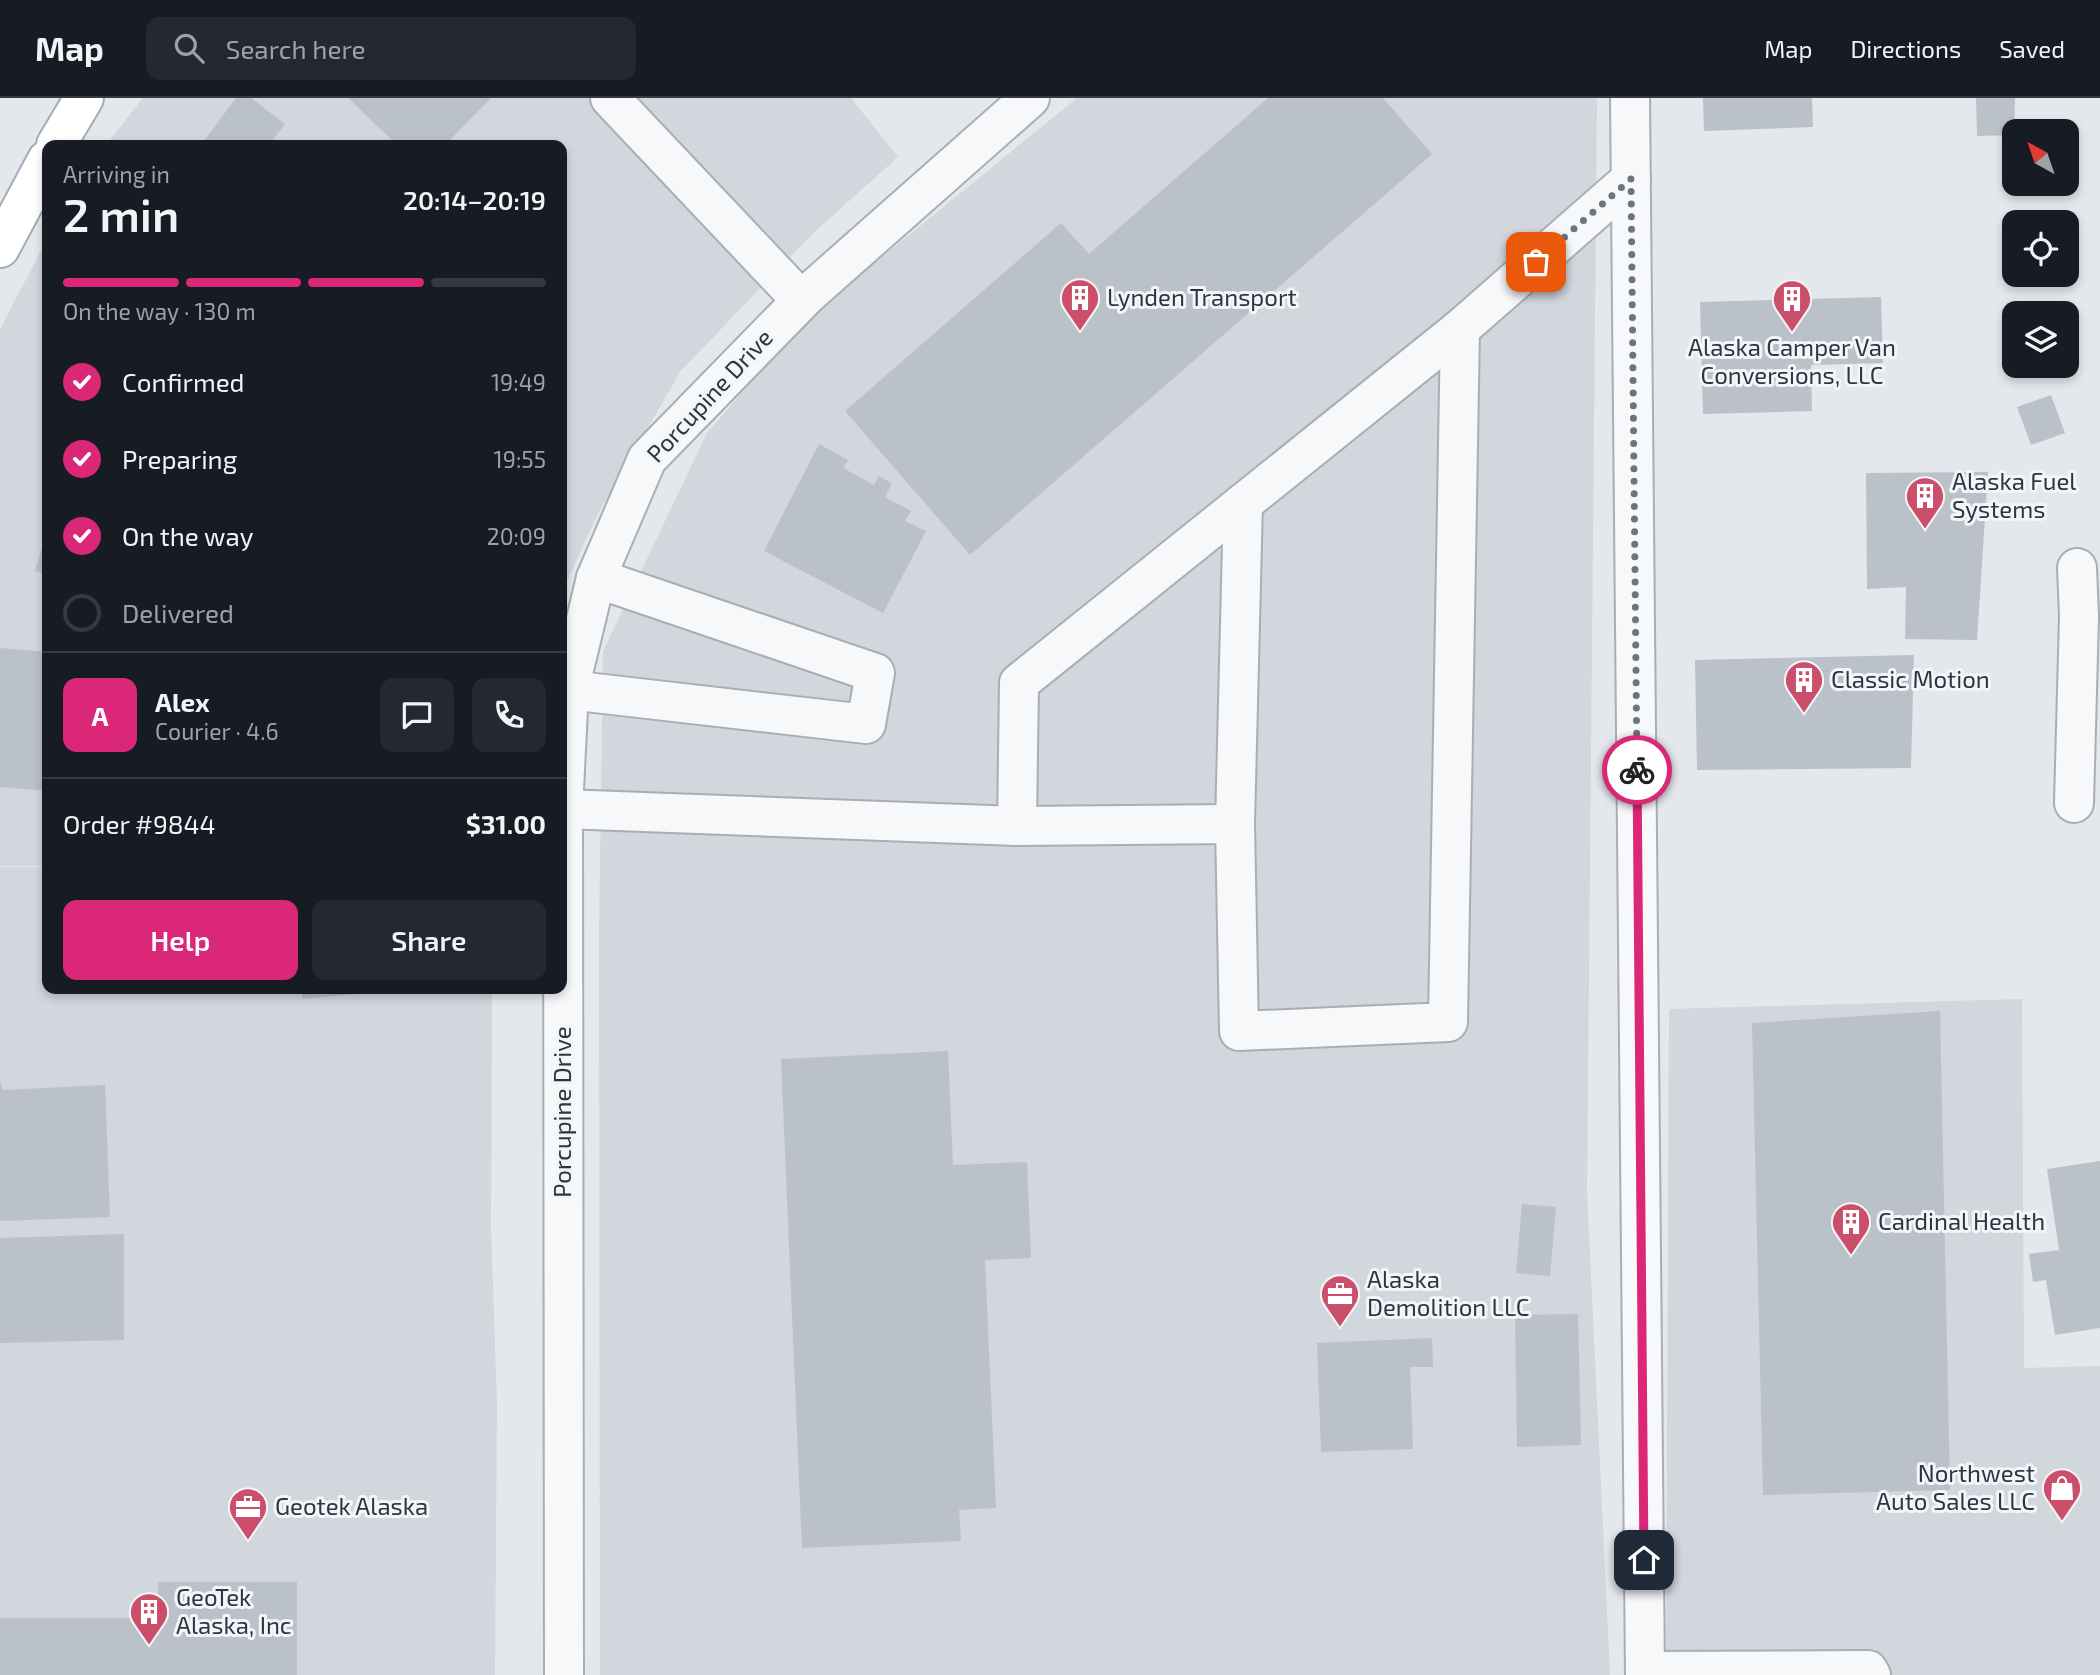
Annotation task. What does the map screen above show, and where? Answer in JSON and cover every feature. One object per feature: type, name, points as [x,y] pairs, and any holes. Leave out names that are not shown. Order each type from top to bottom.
[{"type":"main road","points":[[59,140],[84,98]]},
{"type":"main road","points":[[0,248],[42,169]]},
{"type":"street","points":[[610,98],[801,300]]},
{"type":"street","name":"Porcupine Drive","points":[[567,730],[569,690],[596,578],[647,458],[801,300],[1030,98]]},
{"type":"street","points":[[1630,98],[1645,1673],[1868,1670],[1871,1675]]},
{"type":"street","points":[[1017,825],[1019,683],[1460,329],[1631,179]]},
{"type":"street","points":[[1243,503],[1235,824],[1239,1031],[1448,1022],[1460,329]]},
{"type":"street","points":[[2074,803],[2090,616],[2077,568]]},
{"type":"street","points":[[569,690],[866,724],[875,673],[596,578]]},
{"type":"street","points":[[567,809],[1017,825],[1235,824]]},
{"type":"street","name":"Porcupine Drive","points":[[563,994],[564,1675]]},
{"type":"shaded area","points":[[143,98],[851,98],[898,157],[810,236],[680,372],[595,519],[567,582],[567,140],[110,140]]},
{"type":"shaded area","points":[[1077,98],[1597,98],[1587,1191],[1610,1675],[600,1675],[599,937],[603,651],[707,433],[806,319]]},
{"type":"shaded area","points":[[42,249],[42,866],[0,866],[0,329]]},
{"type":"shaded area","points":[[0,867],[42,867],[42,994],[492,994],[491,1228],[497,1403],[495,1675],[0,1675]]},
{"type":"shaded area","name":"Cardinal Health","points":[[2022,999],[2024,1368],[2100,1366],[2100,1675],[1666,1675],[1669,1009]]},
{"type":"building","points":[[236,98],[251,98],[285,124],[273,140],[205,140]]},
{"type":"building","points":[[348,98],[491,98],[450,140],[392,140]]},
{"type":"building","name":"Lynden Transport","points":[[1268,98],[1383,98],[1432,154],[970,555],[845,411],[1061,223],[1089,254]]},
{"type":"building","points":[[1703,98],[1812,98],[1813,127],[1704,131]]},
{"type":"building","points":[[1976,98],[2015,98],[2014,119],[2002,119],[2002,135],[1977,136]]},
{"type":"building","name":"Alaska Camper Van Conversions, LLC","points":[[1881,297],[1883,363],[1811,365],[1812,411],[1703,414],[1700,302]]},
{"type":"building","points":[[2051,395],[2065,433],[2031,445],[2017,407]]},
{"type":"building","points":[[819,444],[848,460],[843,468],[874,485],[879,476],[892,483],[885,497],[911,511],[905,521],[926,531],[883,613],[764,551]]},
{"type":"building","name":"Alaska Fuel Systems","points":[[1988,472],[1977,640],[1905,639],[1906,587],[1867,589],[1866,473]]},
{"type":"building","points":[[42,548],[42,573],[35,571]]},
{"type":"building","points":[[0,648],[42,652],[42,791],[0,787]]},
{"type":"building","name":"Classic Motion","points":[[1914,655],[1911,768],[1697,770],[1695,660]]},
{"type":"building","points":[[302,994],[356,994],[302,999]]},
{"type":"building","name":"Cardinal Health","points":[[1940,1011],[1950,1490],[1763,1495],[1752,1023]]},
{"type":"building","points":[[948,1051],[953,1165],[1027,1162],[1031,1258],[985,1260],[996,1508],[959,1510],[961,1541],[802,1548],[781,1059]]},
{"type":"building","points":[[0,1081],[3,1090],[105,1085],[110,1217],[0,1221]]},
{"type":"building","points":[[2100,1161],[2100,1328],[2055,1335],[2046,1280],[2033,1282],[2029,1254],[2059,1250],[2047,1169]]},
{"type":"building","points":[[1522,1204],[1556,1207],[1550,1276],[1516,1273]]},
{"type":"building","points":[[124,1234],[124,1340],[0,1343],[0,1238]]},
{"type":"building","points":[[1578,1314],[1581,1445],[1517,1447],[1515,1315]]},
{"type":"building","points":[[1432,1338],[1433,1367],[1410,1367],[1413,1449],[1321,1452],[1317,1343]]},
{"type":"building","name":"GeoTek Alaska, Inc","points":[[158,1582],[297,1582],[297,1675],[0,1675],[0,1618],[158,1618]]},
{"type":"way so far","points":[[1536,262],[1631,179],[1637,770]]},
{"type":"place","name":"Lynden Transport","points":[[1080,332]]},
{"type":"place","name":"Alaska Camper Van Conversions, LLC","points":[[1792,333]]},
{"type":"place","name":"Alaska Fuel Systems","points":[[1925,530]]},
{"type":"place","name":"Classic Motion","points":[[1804,714]]},
{"type":"place","name":"Cardinal Health","points":[[1851,1256]]},
{"type":"place","name":"Alaska Demolition LLC","points":[[1340,1328]]},
{"type":"place","name":"Northwest Auto Sales LLC","points":[[2062,1522]]},
{"type":"place","name":"Geotek Alaska","points":[[248,1541]]},
{"type":"place","name":"GeoTek Alaska, Inc","points":[[149,1646]]},
{"type":"route","points":[[1637,770],[1644,1560]]}]
